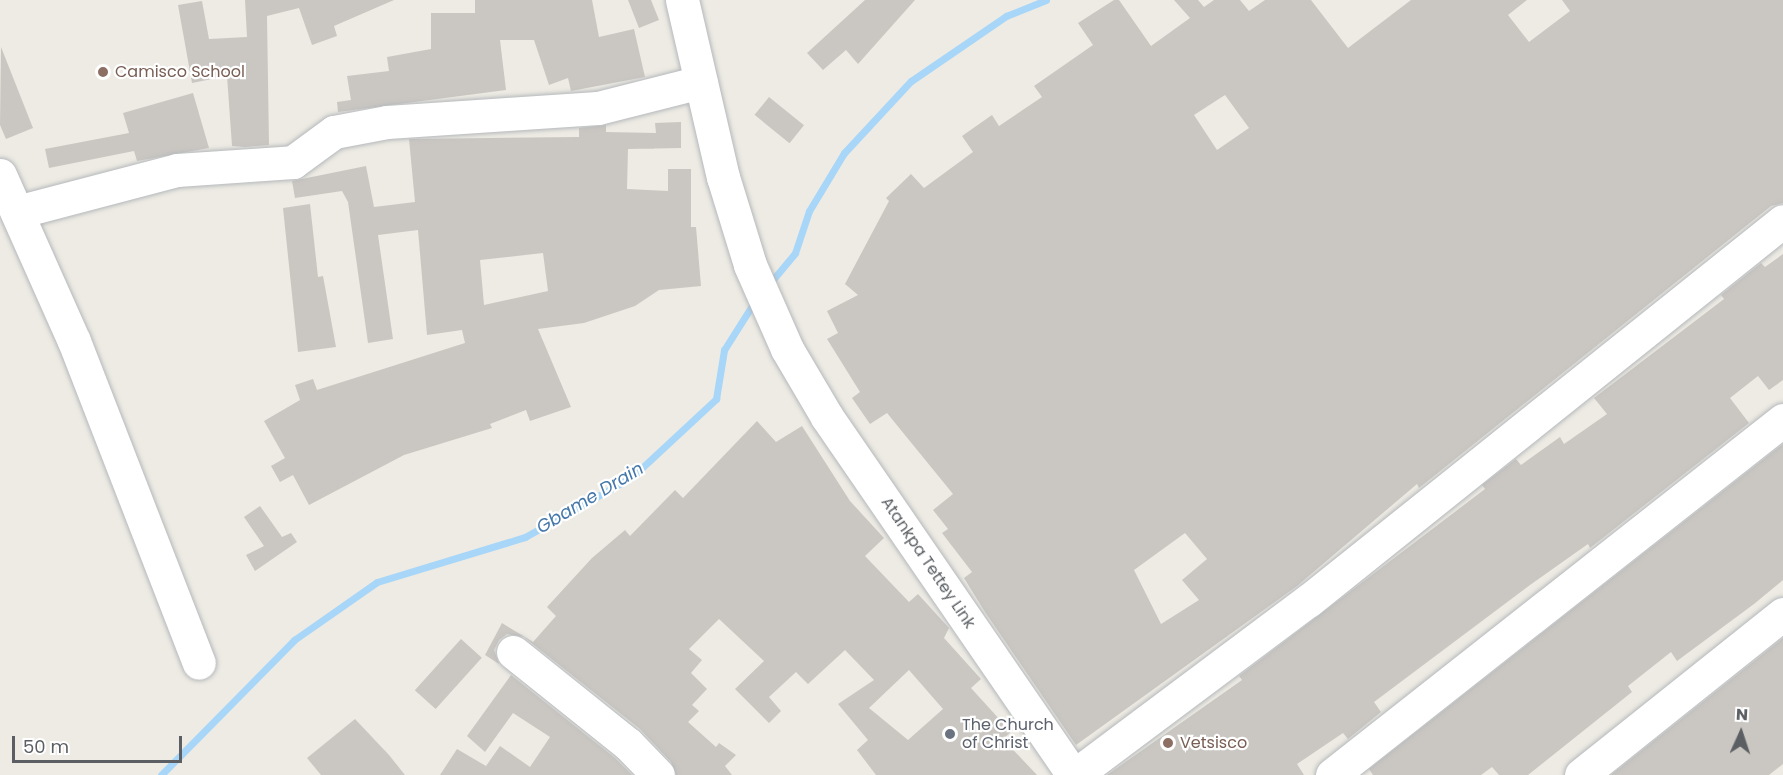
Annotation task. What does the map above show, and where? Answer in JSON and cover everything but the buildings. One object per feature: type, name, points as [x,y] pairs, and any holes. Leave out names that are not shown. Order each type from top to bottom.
[{"type":"street","name":"Atankpa Tettey Link","points":[[682,0],[700,82],[750,265],[787,349],[827,417],[1074,775]]},
{"type":"street","points":[[17,212],[177,170],[293,162],[334,132],[443,115],[598,108],[700,82]]},
{"type":"street","points":[[0,175],[74,341],[199,663]]},
{"type":"street","points":[[1074,775],[1308,601],[1783,221]]},
{"type":"street","points":[[1332,775],[1783,420]]},
{"type":"street","points":[[1581,775],[1783,614]]},
{"type":"street","points":[[513,652],[628,744],[658,775]]},
{"type":"waterway","name":"Gbame Drain","points":[[770,283],[795,253],[809,211],[844,153],[911,81],[1006,16],[1046,0]]},
{"type":"waterway","name":"Gbame Drain","points":[[161,775],[294,640],[377,582],[525,537],[632,477],[716,399],[724,350],[755,301]]},
{"type":"place","name":"Camisco School","points":[[103,72]]},
{"type":"place","name":"The Church of Christ","points":[[950,734]]},
{"type":"place","name":"Vetsisco","points":[[1168,743]]}]
